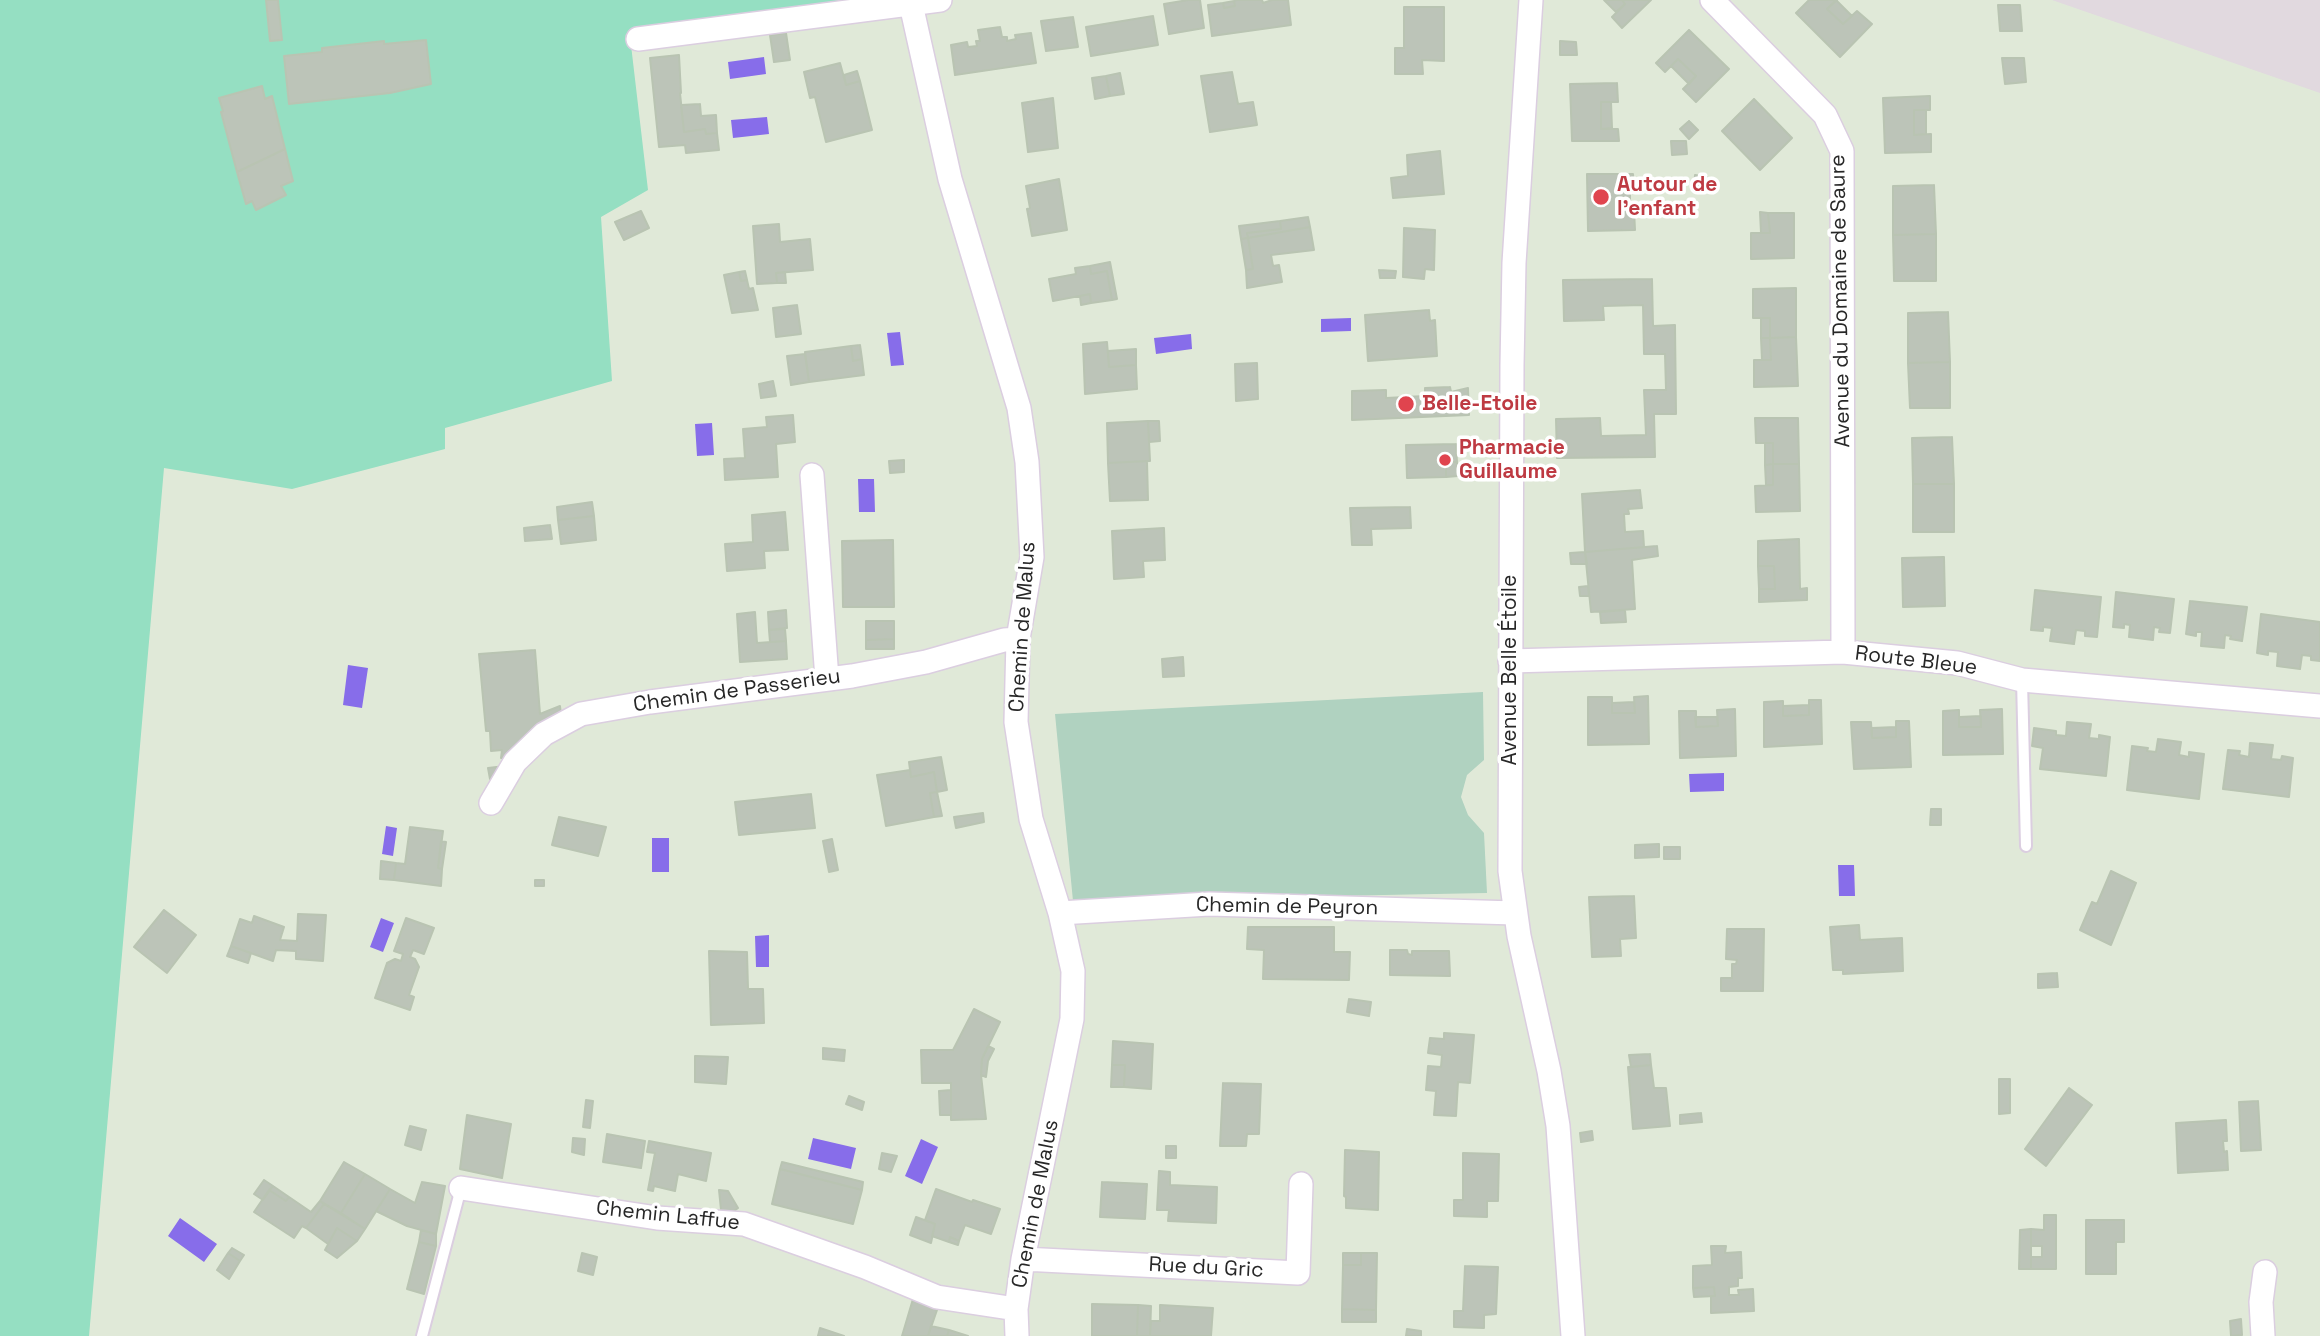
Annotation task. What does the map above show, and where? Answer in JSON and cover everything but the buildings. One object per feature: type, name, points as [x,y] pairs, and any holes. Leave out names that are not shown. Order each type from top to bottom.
[{"type":"street","points":[[638,39],[940,0]]},
{"type":"street","name":"Avenue Belle Étoile","points":[[1531,0],[1514,263],[1511,395],[1510,871],[1515,913],[1558,1126],[1573,1336]]},
{"type":"street","name":"Avenue du Domaine de Saure","points":[[1712,0],[1825,115],[1842,151],[1843,652]]},
{"type":"street","name":"Chemin de Malus","points":[[911,3],[950,179],[1019,408],[1027,462],[1032,557],[1018,639],[1016,722],[1031,819],[1060,913],[1073,971],[1072,1019],[1023,1259],[1016,1309],[1017,1336]]},
{"type":"street","points":[[812,475],[827,679]]},
{"type":"street","name":"Chemin de Passerieu","points":[[491,803],[515,762],[544,734],[581,714],[650,702],[827,679],[926,662],[1004,640],[1018,639]]},
{"type":"street","name":"Route Bleue","points":[[1510,661],[1843,652],[1957,663],[2022,680],[2320,706]]},
{"type":"street","name":"Chemin de Peyron","points":[[1060,913],[1209,904],[1515,913]]},
{"type":"street","name":"Rue du Gric","points":[[1023,1259],[1298,1273],[1301,1184]]},
{"type":"street","name":"Chemin Laffue","points":[[461,1188],[657,1219],[744,1223],[937,1297],[1016,1309]]},
{"type":"street","points":[[2263,1336],[2261,1302],[2265,1272]]},
{"type":"lane","points":[[2022,680],[2026,846]]},
{"type":"lane","name":"Chemin Laffue","points":[[422,1336],[461,1188]]},
{"type":"shaded area","points":[[2052,0],[2320,0],[2320,93]]},
{"type":"shaded area","points":[[764,57],[766,74],[730,79],[728,62]]},
{"type":"shaded area","points":[[767,117],[769,134],[733,138],[731,120]]},
{"type":"shaded area","points":[[1351,318],[1351,331],[1321,332],[1321,319]]},
{"type":"shaded area","points":[[900,332],[904,365],[891,366],[887,333]]},
{"type":"shaded area","points":[[1191,334],[1192,349],[1156,354],[1154,338]]},
{"type":"shaded area","points":[[712,423],[714,455],[697,456],[695,424]]},
{"type":"shaded area","points":[[858,479],[874,479],[875,512],[859,512]]},
{"type":"shaded area","points":[[348,665],[368,668],[362,708],[343,705]]},
{"type":"shaded area","points":[[1724,773],[1724,791],[1690,792],[1689,774]]},
{"type":"shaded area","points":[[386,826],[397,828],[393,856],[382,854]]},
{"type":"shaded area","points":[[652,838],[669,838],[669,872],[652,872]]},
{"type":"shaded area","points":[[1838,865],[1854,865],[1855,896],[1839,896]]},
{"type":"shaded area","points":[[381,918],[394,923],[383,952],[370,947]]},
{"type":"shaded area","points":[[769,935],[769,967],[756,967],[755,936]]},
{"type":"shaded area","points":[[813,1138],[856,1148],[851,1169],[808,1159]]},
{"type":"shaded area","points":[[921,1139],[938,1147],[922,1184],[905,1176]]},
{"type":"shaded area","points":[[180,1218],[217,1244],[204,1262],[168,1236]]},
{"type":"green space","points":[[0,0],[864,0],[631,45],[648,190],[601,217],[612,381],[445,428],[445,449],[292,489],[164,468],[89,1336],[0,1336]]},
{"type":"green space","points":[[1483,692],[1484,760],[1467,775],[1461,797],[1468,815],[1484,833],[1487,893],[1073,901],[1055,714]]},
{"type":"place","name":"Autour de l'enfant","points":[[1601,197]]},
{"type":"place","name":"Belle-Etoile","points":[[1406,404]]},
{"type":"place","name":"Pharmacie Guillaume","points":[[1445,460]]}]
